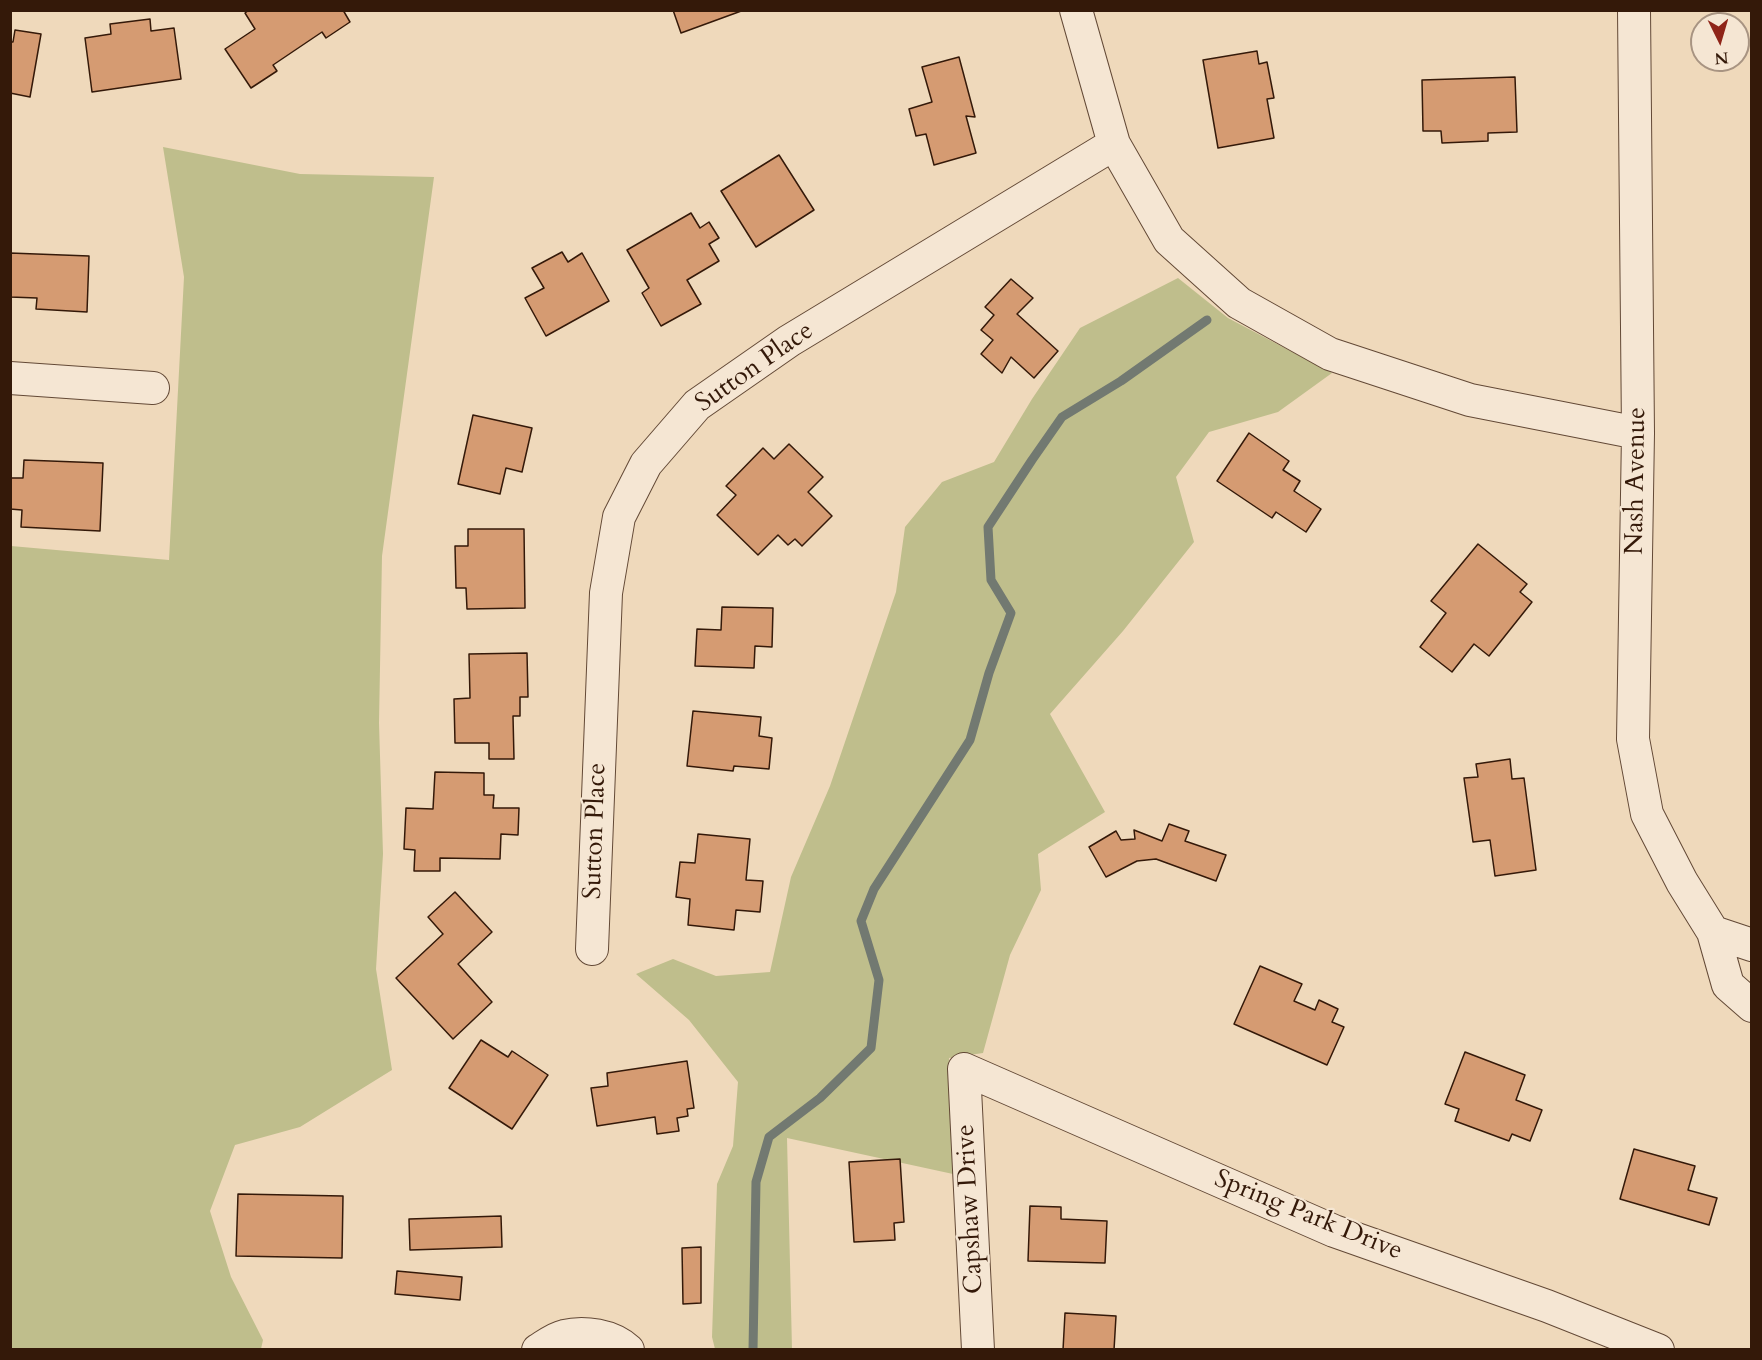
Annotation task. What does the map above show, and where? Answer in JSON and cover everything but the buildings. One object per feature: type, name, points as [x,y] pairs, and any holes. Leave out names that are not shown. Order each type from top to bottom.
[{"type":"street","points":[[1076,10],[1114,144],[1169,240],[1239,303],[1330,354],[1470,400],[1638,433]]},
{"type":"street","name":"Nash Avenue","points":[[1634,10],[1638,433],[1633,739],[1647,814],[1682,882],[1713,932],[1728,985],[1752,1006]]},
{"type":"street","name":"Sutton Place","points":[[592,949],[606,593],[619,517],[646,464],[697,405],[780,348],[1114,144]]},
{"type":"street","points":[[10,378],[153,387]]},
{"type":"street","points":[[1713,932],[1752,945]]},
{"type":"street","name":"Capshaw Drive","points":[[964,1069],[978,1350]]},
{"type":"street","name":"Spring Park Drive","points":[[964,1069],[1334,1231],[1547,1306],[1658,1350]]},
{"type":"street","points":[[538,1350],[563,1336],[592,1334],[620,1342],[628,1350]]},
{"type":"shaded area","points":[[163,147],[300,174],[434,177],[382,556],[379,723],[383,854],[376,969],[392,1070],[300,1127],[235,1145],[210,1211],[231,1277],[263,1340],[261,1349],[11,1349],[11,546],[169,560],[184,277]]},
{"type":"shaded area","points":[[1178,278],[1228,318],[1332,373],[1278,412],[1209,432],[1176,477],[1194,542],[1123,631],[1050,714],[1105,812],[1038,854],[1041,890],[1010,955],[983,1053],[949,1058],[953,1174],[787,1138],[792,1349],[715,1349],[712,1337],[717,1184],[733,1146],[738,1082],[689,1020],[636,974],[673,959],[716,976],[770,972],[791,877],[830,786],[896,592],[905,527],[942,482],[994,462],[1032,399],[1080,328]]},
{"type":"waterway","points":[[753,1350],[756,1182],[769,1137],[820,1098],[871,1048],[879,980],[861,921],[874,889],[970,740],[989,673],[1011,613],[991,580],[988,527],[1062,417],[1121,381],[1207,320]]}]
